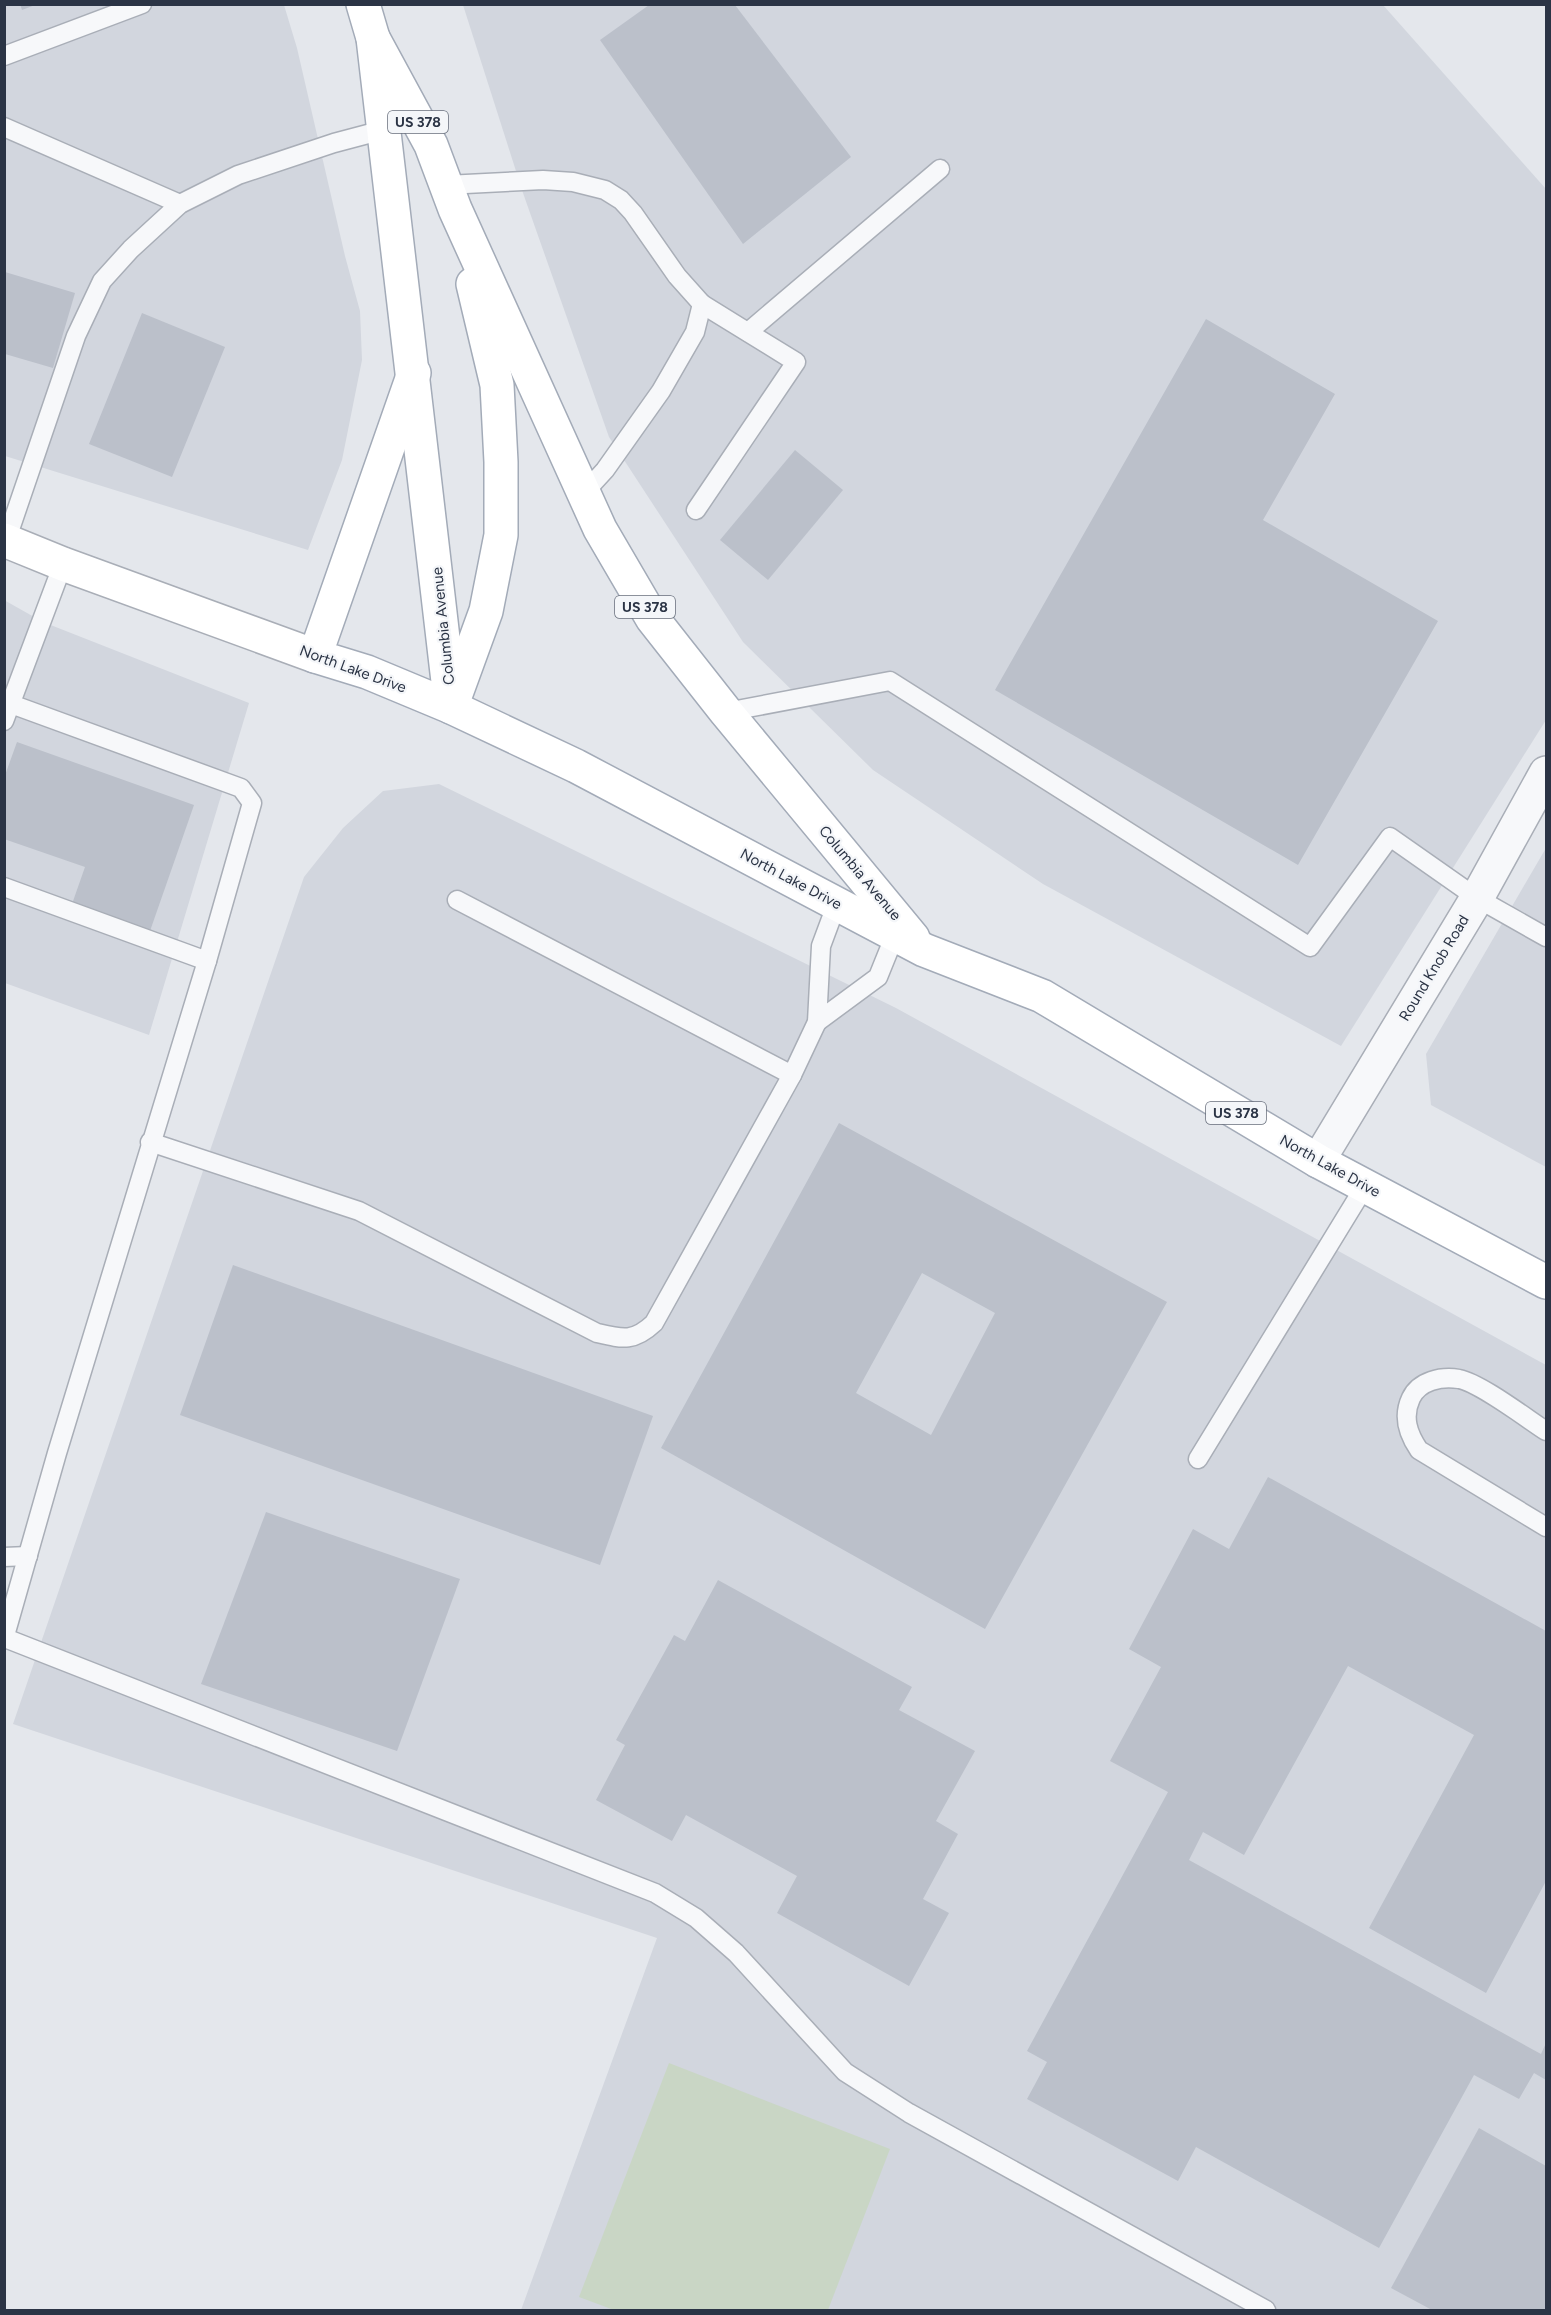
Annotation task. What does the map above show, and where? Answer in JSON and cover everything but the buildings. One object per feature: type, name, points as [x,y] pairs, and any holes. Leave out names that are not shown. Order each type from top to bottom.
[{"type":"main road","name":"Columbia Avenue","points":[[363,4],[373,38],[452,707]]},
{"type":"main road","name":"Columbia Avenue","points":[[373,38],[431,145],[451,197],[600,530],[652,618],[726,712],[924,950]]},
{"type":"main road","name":"Columbia Avenue","points":[[451,197],[497,386],[501,493],[501,535],[486,611],[452,707]]},
{"type":"main road","points":[[315,656],[414,373]]},
{"type":"main road","name":"North Lake Drive","points":[[5,540],[63,564],[315,656],[366,672],[452,707],[576,766],[924,950],[1042,996],[1317,1161],[1546,1282]]},
{"type":"street","name":"Round Knob Road","points":[[1317,1161],[1477,898],[1546,773]]},
{"type":"lane","points":[[4,56],[142,4]]},
{"type":"lane","points":[[4,127],[180,204]]},
{"type":"lane","points":[[5,540],[76,336],[102,281],[131,249],[180,204],[238,175],[334,143],[383,130]]},
{"type":"lane","points":[[748,332],[940,169]]},
{"type":"lane","points":[[451,197],[543,180],[573,182],[605,190],[621,200],[633,213],[677,276],[702,304],[796,363],[696,510]]},
{"type":"lane","points":[[583,494],[612,462],[661,391],[695,332],[702,304]]},
{"type":"lane","points":[[63,564],[8,712],[241,788],[252,803],[5,1638],[655,1893],[696,1918],[736,1953],[844,2072],[909,2113],[1266,2310]]},
{"type":"lane","points":[[726,712],[890,681],[1310,947],[1389,837],[1477,898],[1546,937]]},
{"type":"lane","points":[[4,887],[207,961]]},
{"type":"lane","points":[[457,900],[792,1075]]},
{"type":"lane","points":[[150,1142],[359,1211],[597,1333],[620,1338],[641,1335],[654,1323],[792,1075],[816,1022],[821,946],[837,903]]},
{"type":"lane","points":[[816,1022],[878,977],[895,935]]},
{"type":"lane","points":[[1198,1459],[1365,1186]]},
{"type":"lane","points":[[1546,1431],[1474,1385],[1459,1379],[1440,1379],[1422,1384],[1411,1398],[1406,1415],[1408,1434],[1419,1450],[1546,1527]]},
{"type":"lane","points":[[4,1557],[28,1556]]},
{"type":"shaded area","points":[[4,5],[284,5],[297,48],[360,311],[362,360],[342,460],[308,550],[5,456]]},
{"type":"shaded area","points":[[463,5],[1383,5],[1546,189],[1546,720],[1341,1046],[1043,884],[873,770],[743,642],[609,437],[523,193]]},
{"type":"shaded area","points":[[4,600],[43,622],[249,703],[149,1035],[5,983]]},
{"type":"shaded area","points":[[439,784],[896,1008],[1546,1365],[1546,2310],[521,2310],[657,1938],[13,1724],[304,877],[343,828],[383,791]]},
{"type":"shaded area","points":[[1546,848],[1546,1167],[1431,1105],[1426,1054]]},
{"type":"green space","points":[[669,2063],[890,2149],[828,2310],[614,2310],[579,2297]]}]
